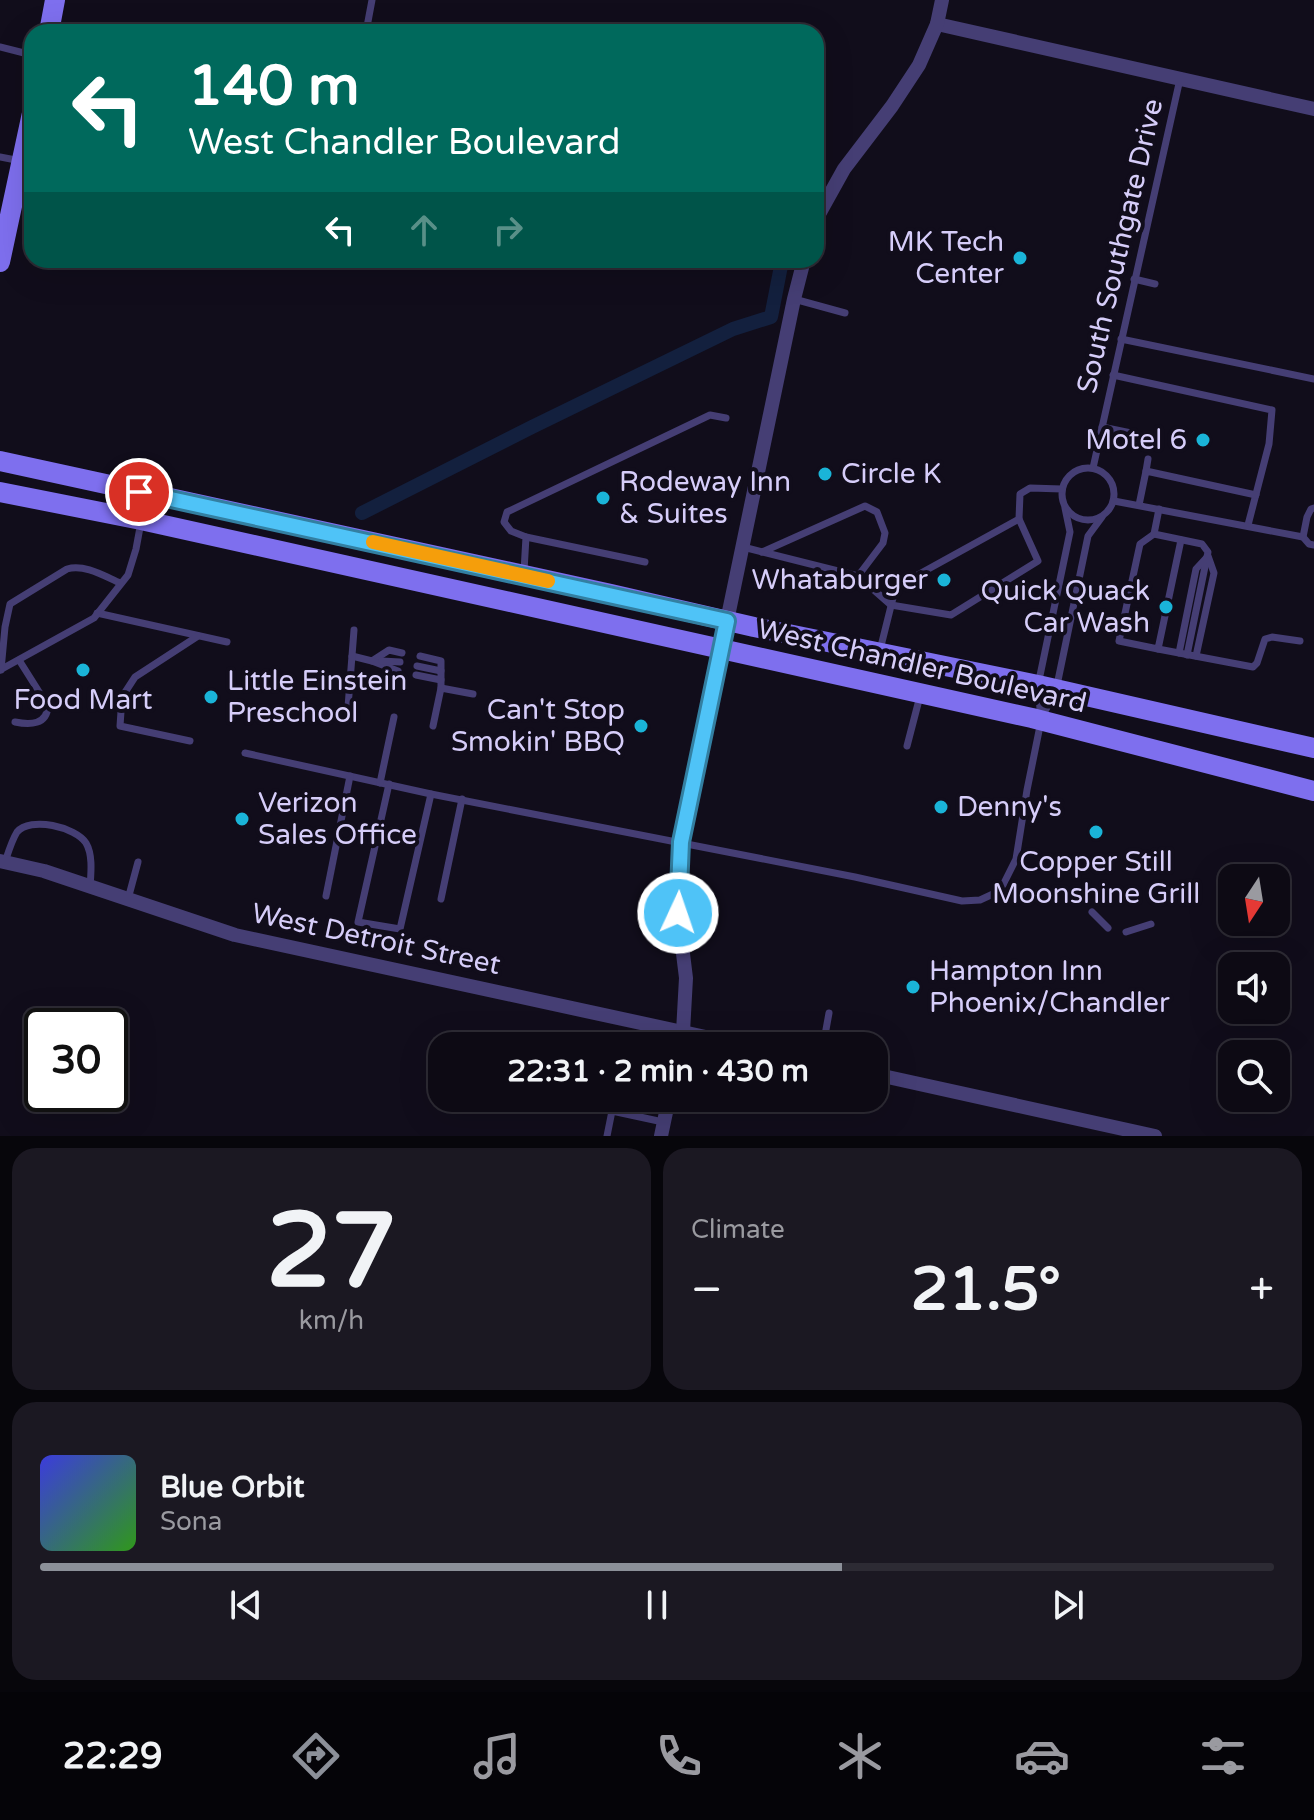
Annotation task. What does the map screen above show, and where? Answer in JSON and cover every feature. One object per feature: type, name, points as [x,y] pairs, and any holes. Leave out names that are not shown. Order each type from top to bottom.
[{"type":"main road","points":[[50,24],[55,0]]},
{"type":"main road","points":[[0,262],[3,236],[24,151]]},
{"type":"main road","name":"West Chandler Boulevard","points":[[0,461],[1314,748]]},
{"type":"main road","name":"West Chandler Boulevard","points":[[0,492],[141,520],[921,693],[1314,791]]},
{"type":"main road","points":[[360,569],[380,560],[422,569],[452,560]]},
{"type":"street","points":[[824,205],[844,169],[919,65],[937,24],[942,0]]},
{"type":"street","points":[[937,24],[1314,109]]},
{"type":"street","points":[[682,1032],[686,978],[678,913],[681,842],[802,268]]},
{"type":"street","name":"West Detroit Street","points":[[2,862],[44,871],[235,935],[652,1032]]},
{"type":"street","points":[[888,1077],[1146,1135]]},
{"type":"lane","points":[[368,24],[372,0]]},
{"type":"lane","points":[[0,47],[24,53]]},
{"type":"lane","name":"South Southgate Drive","points":[[1093,468],[1180,79]]},
{"type":"lane","points":[[0,157],[22,161]]},
{"type":"lane","points":[[1134,279],[1155,284]]},
{"type":"lane","points":[[794,299],[845,313]]},
{"type":"lane","points":[[1121,339],[1314,379]]},
{"type":"lane","points":[[1113,375],[1272,410],[1269,444],[1248,525]]},
{"type":"lane","points":[[645,562],[526,537],[511,531],[504,522],[507,512],[710,415],[726,418]]},
{"type":"lane","points":[[1102,427],[1131,433],[1138,442]]},
{"type":"lane","points":[[1139,505],[1148,459]]},
{"type":"lane","points":[[245,753],[431,794],[962,901],[980,900],[1003,885],[1016,859],[1027,790],[1047,688],[1070,532],[1061,498],[1062,489],[1070,475],[1093,468],[1110,481],[1114,501],[1088,536],[1041,721]]},
{"type":"lane","points":[[1146,471],[1256,495]]},
{"type":"lane","points":[[743,547],[858,576],[891,605],[951,615],[1038,561],[1019,519],[1020,494],[1030,488],[1062,489]]},
{"type":"lane","points":[[1114,501],[1303,537],[1314,545]]},
{"type":"lane","points":[[762,552],[865,506],[877,512],[885,533],[883,543],[858,576]]},
{"type":"lane","points":[[1065,508],[1072,516],[1082,520],[1102,517]]},
{"type":"lane","points":[[1303,537],[1307,517],[1314,508]]},
{"type":"lane","points":[[1159,509],[1154,534],[1140,544],[1119,641],[1253,667],[1265,639],[1300,641]]},
{"type":"lane","points":[[879,652],[894,594],[903,583],[1019,519]]},
{"type":"lane","points":[[1,670],[94,618],[128,575],[141,520]]},
{"type":"lane","points":[[1154,534],[1202,544],[1208,552],[1214,573],[1196,656]]},
{"type":"lane","points":[[524,575],[526,537]]},
{"type":"lane","points":[[1158,649],[1181,540]]},
{"type":"lane","points":[[1183,654],[1208,556]]},
{"type":"lane","points":[[1,670],[10,604],[74,567],[93,571],[120,583]]},
{"type":"lane","points":[[97,613],[227,642]]},
{"type":"lane","points":[[348,707],[354,630]]},
{"type":"lane","points":[[190,741],[120,726],[122,697],[135,677],[198,636]]},
{"type":"lane","points":[[372,661],[389,650],[402,653]]},
{"type":"lane","points":[[352,656],[399,667]]},
{"type":"lane","points":[[420,656],[441,661],[433,726]]},
{"type":"lane","points":[[15,722],[36,724],[47,713],[48,706],[19,660]]},
{"type":"lane","points":[[417,670],[473,694]]},
{"type":"lane","points":[[907,746],[921,693]]},
{"type":"lane","points":[[394,717],[358,922],[400,929],[431,794]]},
{"type":"lane","points":[[326,896],[350,776]]},
{"type":"lane","points":[[441,899],[462,799]]},
{"type":"lane","points":[[2,862],[18,831],[31,823],[59,827],[84,839],[90,853],[90,887]]},
{"type":"lane","points":[[128,899],[138,862]]},
{"type":"lane","points":[[1092,912],[1108,928]]},
{"type":"lane","points":[[1126,932],[1151,924]]},
{"type":"lane","points":[[826,1032],[829,1013]]},
{"type":"lane","points":[[607,1136],[612,1111],[663,1129]]},
{"type":"waterway","points":[[362,513],[733,329],[771,317],[781,268]]},
{"type":"slow traffic","points":[[373,542],[548,581]]},
{"type":"place","name":"MK Tech Center","points":[[1020,258]]},
{"type":"place","name":"Motel 6","points":[[1203,440]]},
{"type":"place","name":"Circle K","points":[[825,474]]},
{"type":"place","name":"Rodeway Inn & Suites","points":[[603,498]]},
{"type":"place","name":"Whataburger","points":[[944,580]]},
{"type":"place","name":"Quick Quack Car Wash","points":[[1166,607]]},
{"type":"place","name":"Food Mart","points":[[83,670]]},
{"type":"place","name":"Little Einstein Preschool","points":[[211,697]]},
{"type":"place","name":"Can't Stop Smokin' BBQ","points":[[641,726]]},
{"type":"place","name":"Denny's","points":[[941,807]]},
{"type":"place","name":"Verizon Sales Office","points":[[242,819]]},
{"type":"place","name":"Copper Still Moonshine Grill","points":[[1096,832]]},
{"type":"place","name":"Hampton Inn Phoenix/Chandler","points":[[913,987]]},
{"type":"route","points":[[139,492],[727,621],[681,842],[678,913]]}]
